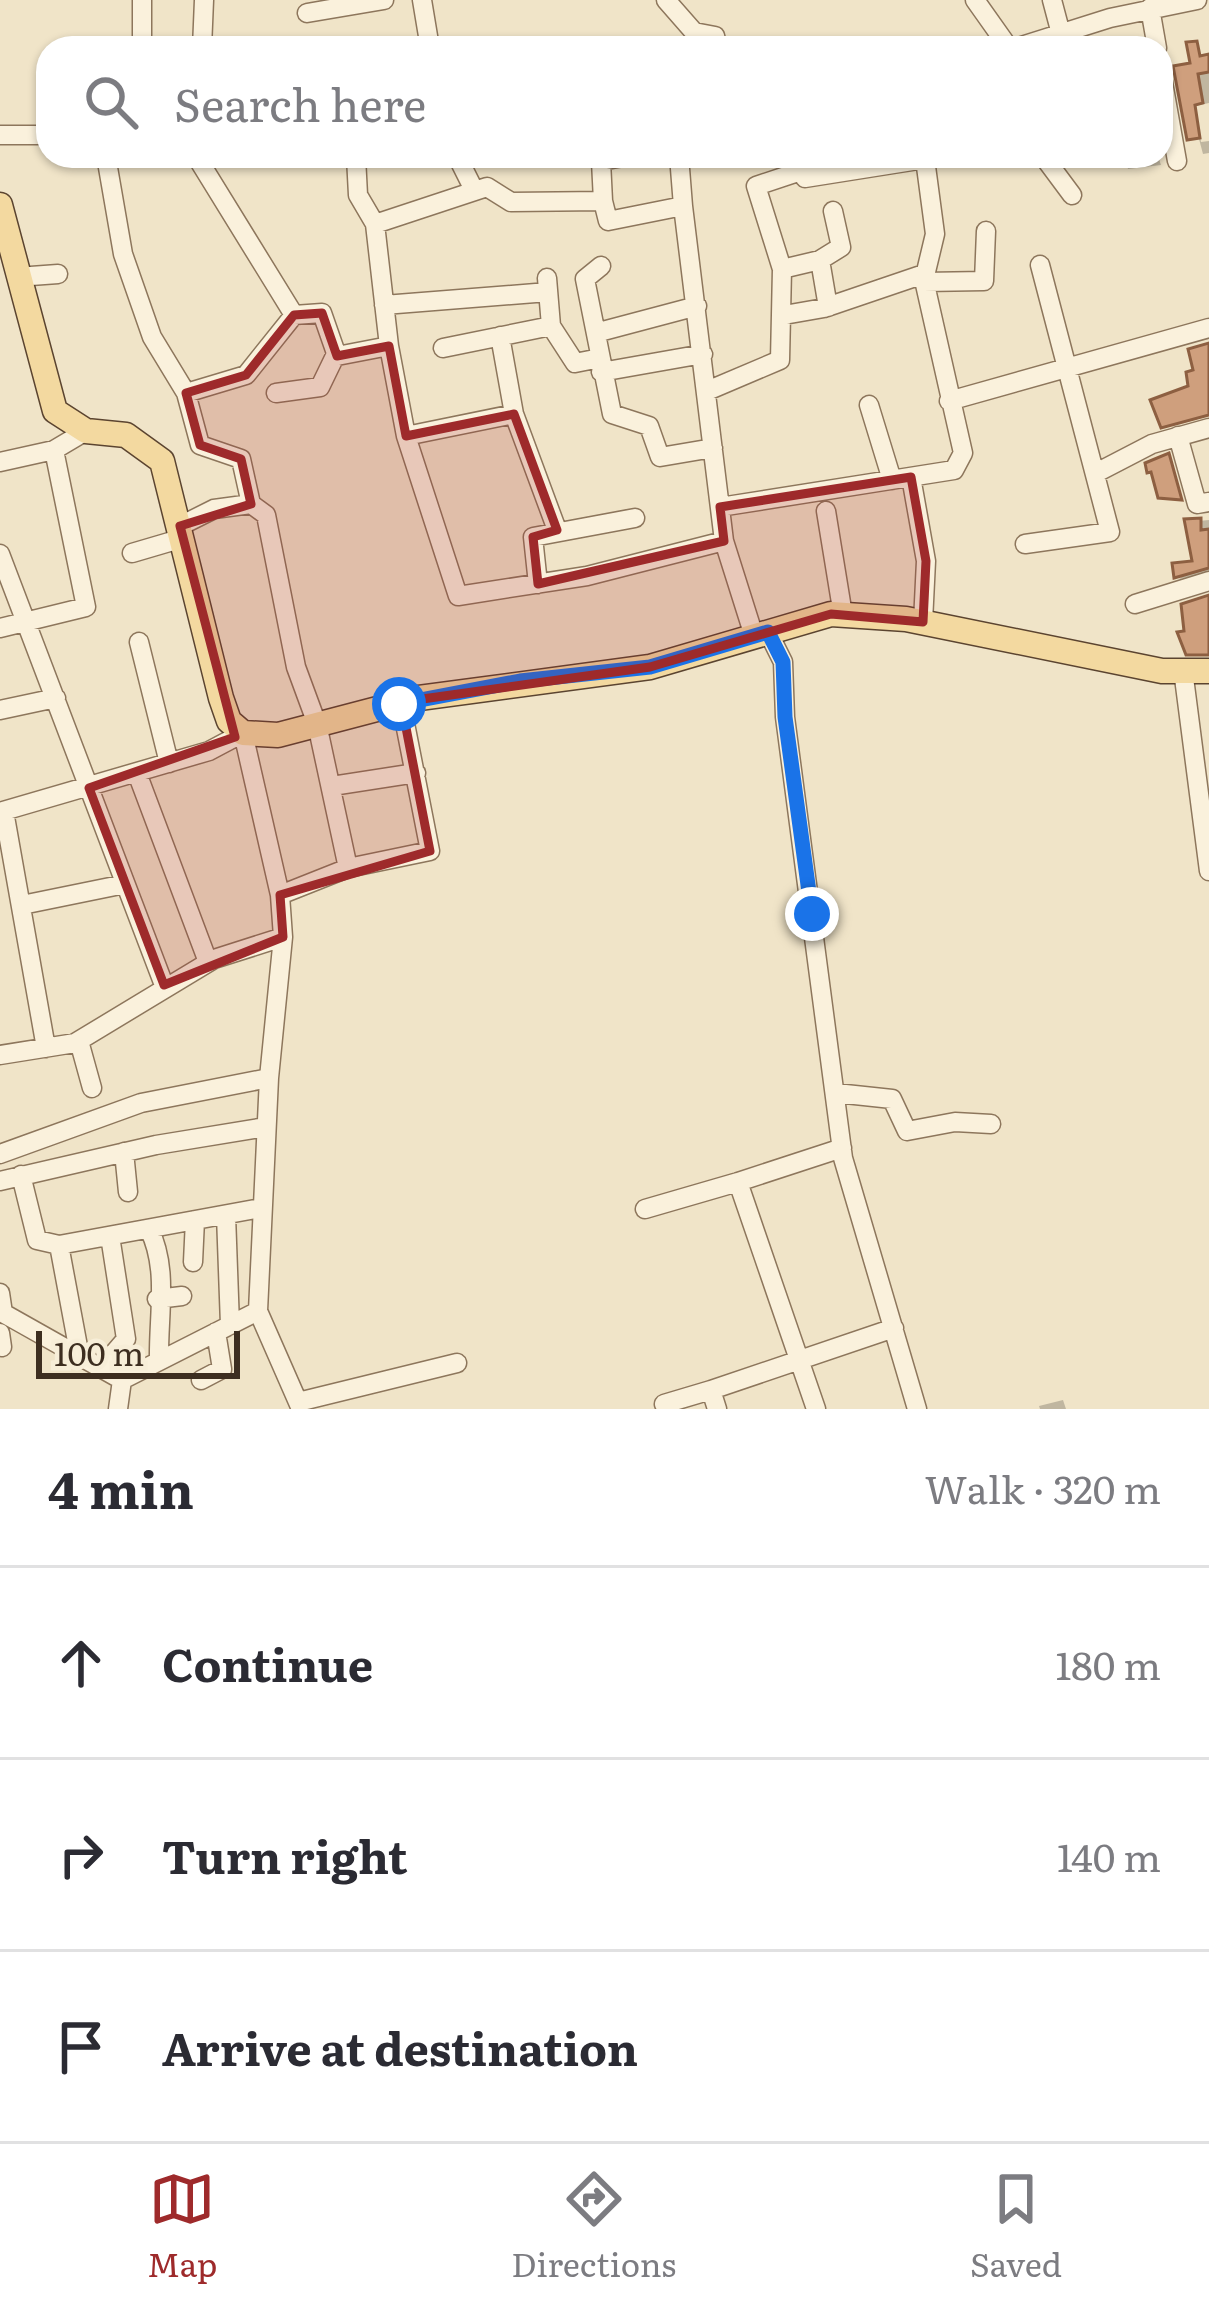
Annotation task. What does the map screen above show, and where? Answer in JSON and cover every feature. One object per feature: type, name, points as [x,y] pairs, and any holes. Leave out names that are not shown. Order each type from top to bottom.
[{"type":"main road","points":[[0,205],[55,411],[86,431],[126,435],[162,461],[220,698],[229,721],[243,733],[278,735],[401,703],[520,681],[650,667],[843,615],[923,622],[1209,671]]},
{"type":"street","points":[[142,0],[142,36]]},
{"type":"street","points":[[202,36],[204,0]]},
{"type":"street","points":[[308,13],[384,0]]},
{"type":"street","points":[[422,0],[428,36]]},
{"type":"street","points":[[666,0],[694,32],[715,36]]},
{"type":"street","points":[[975,0],[1003,36]]},
{"type":"street","points":[[1052,0],[1061,34]]},
{"type":"street","points":[[1054,36],[1107,9],[1150,9],[1197,0]]},
{"type":"street","points":[[1150,9],[1155,36]]},
{"type":"street","points":[[0,135],[36,135]]},
{"type":"street","points":[[1173,145],[1177,161]]},
{"type":"street","points":[[108,168],[122,254],[152,338],[186,393],[200,445],[241,459],[251,504]]},
{"type":"street","points":[[203,168],[294,315]]},
{"type":"street","points":[[357,168],[358,195],[375,224],[389,346],[406,436],[458,596],[538,584],[724,541]]},
{"type":"street","points":[[463,168],[473,188]]},
{"type":"street","points":[[601,168],[608,221],[683,206]]},
{"type":"street","points":[[681,168],[724,541],[761,634],[783,662],[785,717],[842,1148],[917,1409]]},
{"type":"street","points":[[707,391],[781,360],[782,268],[756,186],[792,168]]},
{"type":"street","points":[[803,168],[805,178],[865,168]]},
{"type":"street","points":[[720,507],[954,470],[963,453],[924,278],[935,234],[927,168]]},
{"type":"street","points":[[928,177],[933,168]]},
{"type":"street","points":[[1052,168],[1072,195]]},
{"type":"street","points":[[375,224],[473,188],[487,187],[511,202],[603,201]]},
{"type":"street","points":[[782,268],[820,260],[841,247],[832,212]]},
{"type":"street","points":[[784,315],[924,278],[984,281],[986,231]]},
{"type":"street","points":[[820,260],[828,307]]},
{"type":"street","points":[[601,266],[584,279],[599,332],[612,414],[649,426],[660,457],[713,448]]},
{"type":"street","points":[[1024,544],[1110,532],[1098,472],[1040,266]]},
{"type":"street","points":[[16,277],[58,274]]},
{"type":"street","points":[[384,305],[547,285],[551,326],[575,363],[601,365],[704,354]]},
{"type":"street","points":[[599,332],[697,306]]},
{"type":"street","points":[[186,393],[246,375],[294,315],[322,313],[337,354],[320,387],[276,393]]},
{"type":"street","points":[[443,348],[551,326]]},
{"type":"street","points":[[950,400],[1209,328]]},
{"type":"street","points":[[500,336],[514,414],[557,530]]},
{"type":"street","points":[[337,354],[389,346]]},
{"type":"street","points":[[869,405],[901,479],[926,561],[923,622]]},
{"type":"street","points":[[406,436],[514,414]]},
{"type":"street","points":[[1098,472],[1178,436],[1209,428]]},
{"type":"street","points":[[0,462],[54,450],[86,431]]},
{"type":"street","points":[[1178,436],[1197,504],[1209,502]]},
{"type":"street","points":[[0,628],[86,607],[54,450]]},
{"type":"street","points":[[132,553],[182,532],[214,509],[251,504],[266,514],[296,668],[317,724],[347,868]]},
{"type":"street","points":[[826,511],[843,615]]},
{"type":"street","points":[[538,584],[532,537],[635,518]]},
{"type":"street","points":[[0,554],[164,985]]},
{"type":"street","points":[[1135,604],[1209,581]]},
{"type":"street","points":[[139,642],[169,763]]},
{"type":"street","points":[[1183,670],[1209,872]]},
{"type":"street","points":[[0,710],[56,698]]},
{"type":"street","points":[[280,895],[347,868],[430,851],[401,703]]},
{"type":"street","points":[[46,1048],[2,812],[169,763],[243,733],[280,895],[283,937],[269,1078],[258,1310],[299,1406],[457,1364]]},
{"type":"street","points":[[137,772],[208,962]]},
{"type":"street","points":[[332,786],[416,773]]},
{"type":"street","points":[[22,905],[125,884]]},
{"type":"street","points":[[0,1055],[79,1041],[208,962],[283,937]]},
{"type":"street","points":[[79,1041],[92,1088]]},
{"type":"street","points":[[0,1154],[141,1103],[269,1078]]},
{"type":"street","points":[[836,1093],[892,1099],[907,1131],[955,1122],[991,1124]]},
{"type":"street","points":[[0,1181],[124,1152],[266,1127]]},
{"type":"street","points":[[645,1209],[842,1148]]},
{"type":"street","points":[[124,1152],[128,1192]]},
{"type":"street","points":[[21,1175],[37,1240],[59,1245],[261,1208]]},
{"type":"street","points":[[738,1182],[816,1409]]},
{"type":"street","points":[[201,1380],[222,1369],[226,1215]]},
{"type":"street","points":[[194,1262],[195,1220]]},
{"type":"street","points":[[149,1229],[164,1259],[157,1299],[159,1361]]},
{"type":"street","points":[[102,1367],[126,1339],[110,1236]]},
{"type":"street","points":[[59,1245],[80,1352]]},
{"type":"street","points":[[228,1261],[260,1255]]},
{"type":"street","points":[[0,1293],[1,1327],[80,1352],[122,1380]]},
{"type":"street","points":[[157,1299],[182,1296]]},
{"type":"street","points":[[122,1380],[258,1310]]},
{"type":"street","points":[[664,1404],[714,1400],[801,1359],[894,1328]]},
{"type":"street","points":[[95,1409],[118,1407],[122,1380]]},
{"type":"highlighted area","points":[[322,313],[337,356],[389,346],[406,436],[514,414],[557,530],[533,537],[538,584],[724,541],[720,507],[911,477],[926,561],[923,622],[831,614],[650,667],[401,702],[430,851],[280,895],[283,937],[164,985],[89,788],[235,737],[180,526],[251,504],[241,459],[200,445],[186,393],[246,375],[294,315]]},
{"type":"building","points":[[1197,41],[1200,56],[1209,54],[1209,72],[1198,74],[1203,103],[1195,105],[1200,138],[1187,140],[1173,66],[1190,63],[1186,42]]},
{"type":"building","points":[[1209,343],[1209,415],[1161,428],[1150,400],[1188,386],[1186,372],[1193,370],[1188,349]]},
{"type":"building","points":[[1169,453],[1182,500],[1158,498],[1151,472],[1147,473],[1145,463]]},
{"type":"building","points":[[1201,518],[1201,530],[1209,529],[1209,568],[1174,578],[1172,563],[1192,561],[1184,519]]},
{"type":"building","points":[[1209,595],[1209,655],[1186,655],[1177,632],[1184,631],[1181,604]]},
{"type":"route","points":[[399,704],[520,681],[650,667],[768,632],[783,662],[785,717],[812,914]]}]
